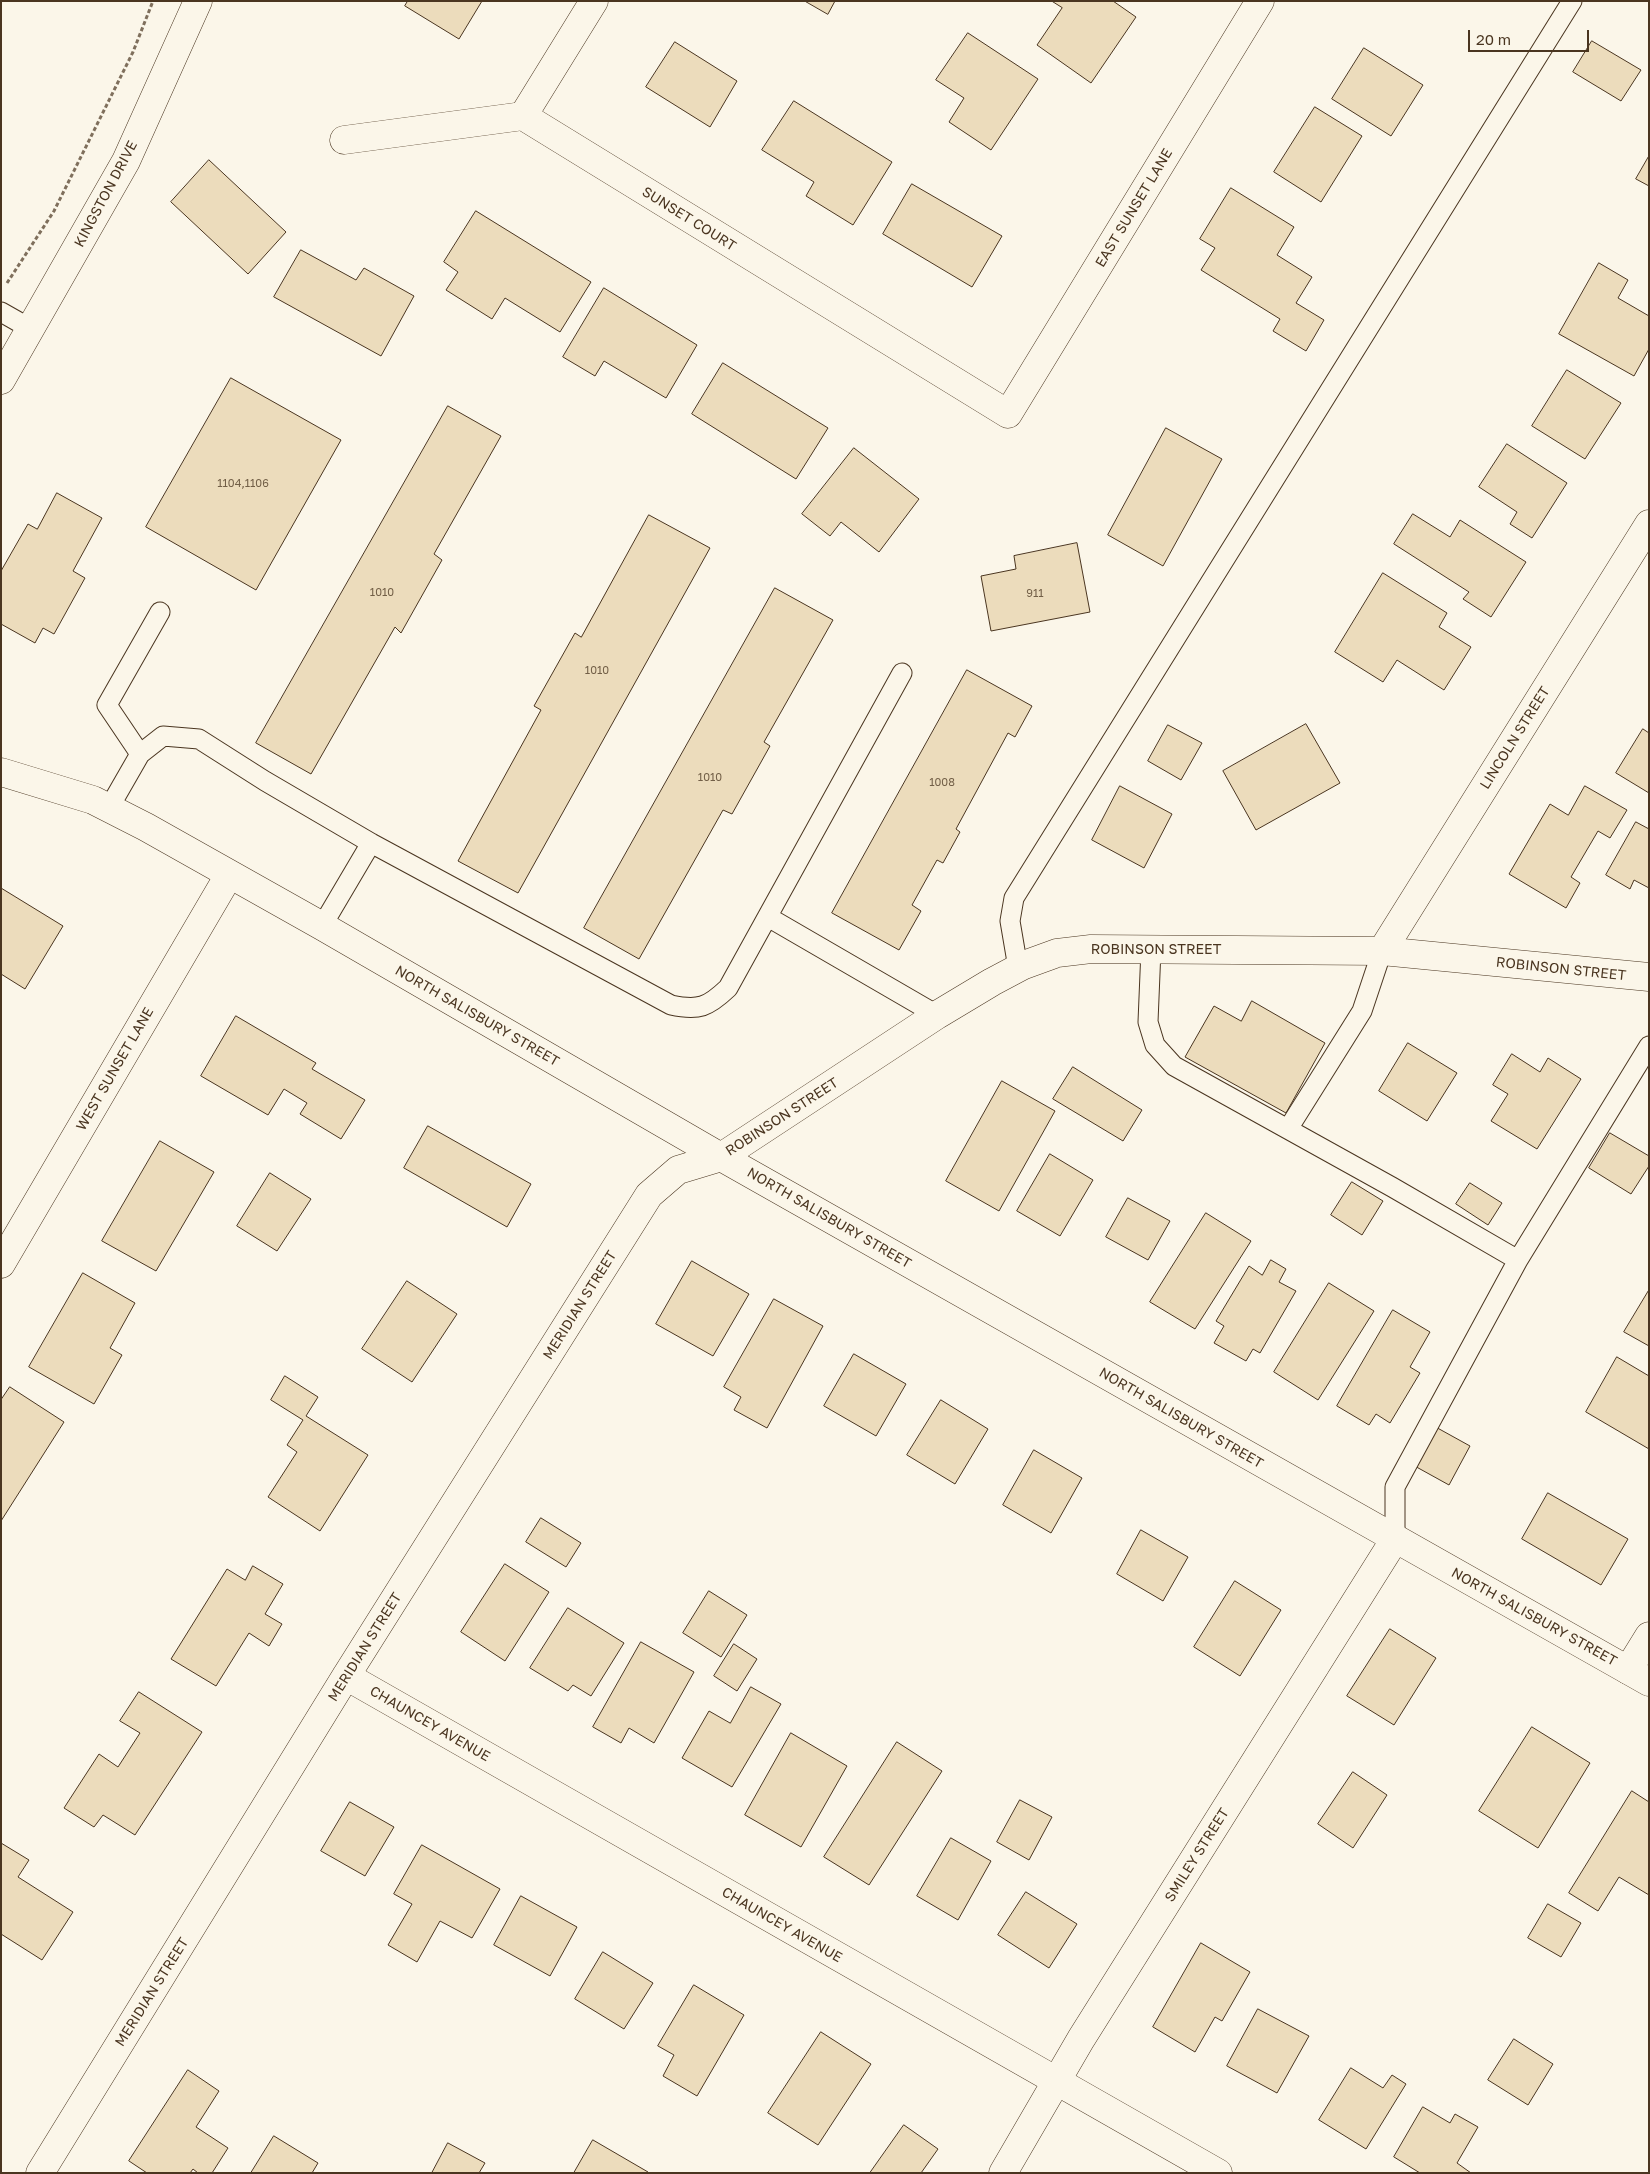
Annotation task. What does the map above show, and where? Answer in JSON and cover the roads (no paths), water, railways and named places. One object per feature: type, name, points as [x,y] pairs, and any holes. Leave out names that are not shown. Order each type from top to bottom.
[{"type":"street","name":"KINGSTON DRIVE","points":[[1,380],[126,161],[198,1]]},
{"type":"street","points":[[344,140],[523,116],[594,1]]},
{"type":"street","name":"EAST SUNSET LANE","points":[[1008,414],[1260,1]]},
{"type":"street","name":"SUNSET COURT","points":[[523,116],[1008,414]]},
{"type":"street","name":"LINCOLN STREET","points":[[1382,951],[1649,524]]},
{"type":"street","name":"NORTH SALISBURY STREET","points":[[1,772],[94,800],[109,808],[322,926],[721,1157],[1638,1676]]},
{"type":"street","name":"WEST SUNSET LANE","points":[[1,1264],[229,875]]},
{"type":"street","name":"ROBINSON STREET","points":[[721,1157],[938,1015],[1018,968],[1057,953],[1092,949],[1382,951],[1649,977]]},
{"type":"street","name":"MERIDIAN STREET","points":[[40,2173],[346,1676],[650,1195],[678,1170],[721,1157]]},
{"type":"street","name":"SMILEY STREET","points":[[1003,2173],[1055,2082],[1395,1539]]},
{"type":"street","points":[[1638,1676],[1649,1636]]},
{"type":"street","name":"CHAUNCEY AVENUE","points":[[346,1676],[1055,2082],[1218,2173]]},
{"type":"lane","points":[[1018,968],[1010,921],[1014,898],[1572,1]]},
{"type":"lane","points":[[1,312],[31,329]]},
{"type":"lane","points":[[140,754],[107,705],[160,612]]},
{"type":"lane","points":[[109,808],[140,754],[163,736],[199,739],[265,781],[371,843],[671,1005],[690,1009],[712,1004],[728,988],[902,672]]},
{"type":"lane","points":[[322,926],[371,843]]},
{"type":"lane","points":[[768,917],[938,1015]]},
{"type":"lane","points":[[1151,949],[1148,1022],[1155,1045],[1174,1066],[1518,1260]]},
{"type":"lane","points":[[1288,1129],[1362,1011],[1382,951]]},
{"type":"lane","points":[[1395,1539],[1395,1488],[1518,1260],[1649,1046]]}]
